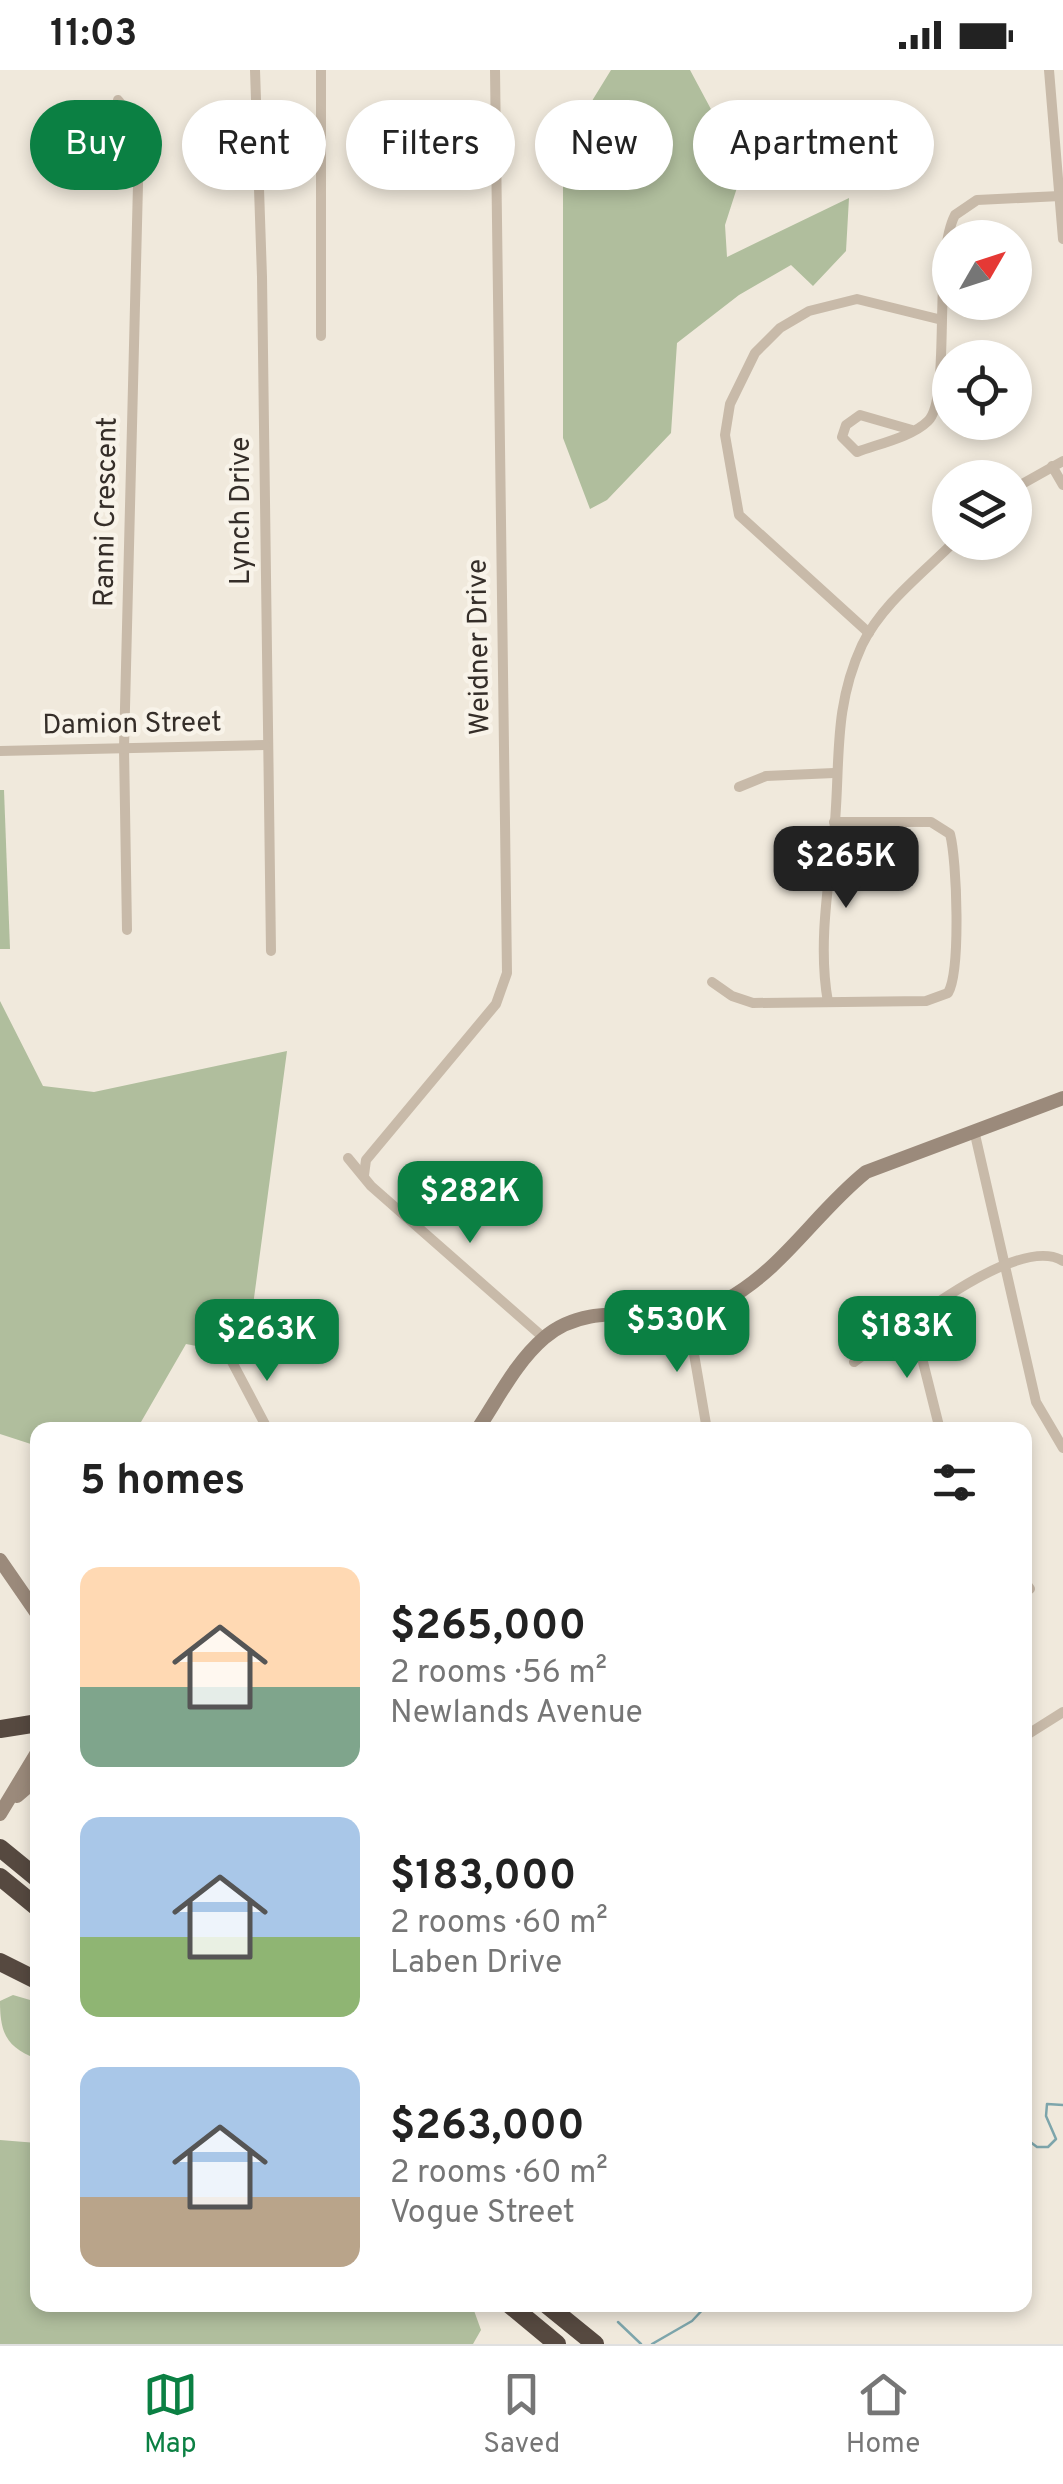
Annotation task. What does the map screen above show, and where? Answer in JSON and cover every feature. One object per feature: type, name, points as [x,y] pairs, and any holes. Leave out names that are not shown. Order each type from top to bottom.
[{"type":"highway","points":[[0,1729],[30,1724]]},
{"type":"highway","points":[[0,1848],[30,1872]]},
{"type":"highway","points":[[0,1877],[30,1901]]},
{"type":"highway","points":[[0,1962],[30,1976]]},
{"type":"highway","points":[[519,2312],[558,2344]]},
{"type":"highway","points":[[556,2312],[595,2344]]},
{"type":"main road","points":[[483,1422],[544,1338],[566,1323],[590,1316],[687,1313],[746,1290],[866,1172],[1063,1098]]},
{"type":"main road","points":[[0,1560],[30,1603]]},
{"type":"main road","points":[[0,1814],[30,1764]]},
{"type":"main road","points":[[0,1814],[30,1786]]},
{"type":"street","name":"Lynch Drive","points":[[255,70],[262,277],[265,746],[271,951]]},
{"type":"street","points":[[320,70],[321,336]]},
{"type":"street","name":"Weidner Drive","points":[[364,1175],[366,1160],[496,1004],[507,973],[495,70]]},
{"type":"street","points":[[1049,70],[1061,170],[1063,239]]},
{"type":"street","name":"Ranni Crescent","points":[[127,930],[124,748],[138,190]]},
{"type":"street","points":[[954,220],[956,213],[977,200],[1060,196]]},
{"type":"street","points":[[870,633],[739,515],[725,434],[730,404],[755,353],[780,328],[808,311],[858,299],[932,318]]},
{"type":"street","points":[[912,430],[860,415],[846,424],[842,437],[857,452],[912,430],[928,422],[937,406],[938,320]]},
{"type":"street","points":[[1032,478],[1058,463],[1063,485]]},
{"type":"street","points":[[828,1002],[826,903],[843,701],[870,633],[890,604],[935,560]]},
{"type":"street","name":"Damion Street","points":[[0,751],[265,746]]},
{"type":"street","points":[[738,787],[766,776],[834,773]]},
{"type":"street","points":[[712,982],[745,1002],[934,1000],[948,993],[954,970],[953,851],[945,828],[923,821],[834,822]]},
{"type":"street","points":[[974,1130],[1036,1402],[1063,1448]]},
{"type":"street","points":[[348,1158],[370,1186],[544,1338]]},
{"type":"street","points":[[854,1362],[1005,1262],[1039,1253],[1063,1260]]},
{"type":"street","points":[[687,1313],[706,1422]]},
{"type":"street","points":[[912,1322],[938,1422]]},
{"type":"street","points":[[230,1358],[264,1422]]},
{"type":"street","points":[[1032,1732],[1063,1712]]},
{"type":"green space","points":[[611,70],[690,70],[706,100],[693,100],[693,190],[736,190],[725,225],[727,257],[849,198],[846,251],[813,286],[791,265],[739,295],[677,343],[671,433],[607,500],[590,509],[563,438],[563,190],[673,190],[673,100],[593,100]]},
{"type":"green space","points":[[0,790],[4,790],[10,949],[0,949]]},
{"type":"green space","points":[[0,1001],[43,1086],[94,1092],[287,1051],[248,1343],[237,1354],[186,1344],[141,1422],[30,1422],[30,1444],[0,1434]]},
{"type":"green space","points":[[13,1995],[30,2000],[30,2055],[7,2038],[0,2001]]},
{"type":"green space","points":[[0,2140],[30,2142],[30,2312],[475,2312],[481,2330],[473,2344],[0,2344]]},
{"type":"waterway","points":[[1032,2143],[1048,2147],[1056,2139],[1046,2116],[1047,2104],[1063,2105]]},
{"type":"waterway","points":[[652,2344],[700,2312]]},
{"type":"waterway","points":[[618,2322],[641,2344]]}]
